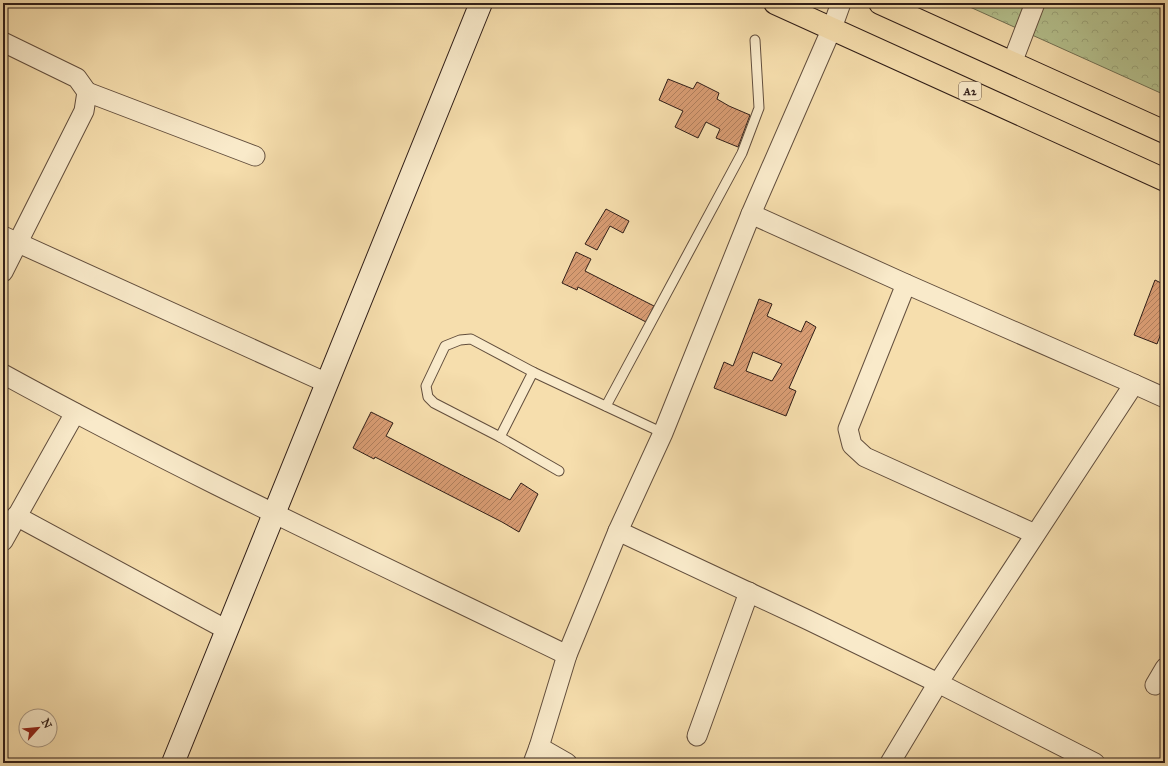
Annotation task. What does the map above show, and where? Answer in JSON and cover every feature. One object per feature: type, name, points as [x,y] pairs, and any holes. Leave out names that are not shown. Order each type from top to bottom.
[{"type":"highway","name":"A2","points":[[775,3],[1165,180]]},
{"type":"highway","points":[[880,3],[1165,132]]},
{"type":"street","points":[[173,763],[481,3]]},
{"type":"street","points":[[567,763],[536,755],[567,655],[618,531],[663,433],[751,214],[832,28],[841,3]]},
{"type":"street","points":[[1012,63],[1035,3]]},
{"type":"street","points":[[3,42],[77,78],[87,92],[256,156]]},
{"type":"street","points":[[3,272],[10,239],[84,110],[87,92]]},
{"type":"street","points":[[751,214],[1165,398]]},
{"type":"street","points":[[10,239],[327,383]]},
{"type":"street","points":[[906,284],[848,429],[852,445],[865,457],[1035,534]]},
{"type":"street","points":[[3,374],[75,414],[274,513],[567,655]]},
{"type":"street","points":[[890,763],[938,683],[1134,384]]},
{"type":"street","points":[[3,541],[75,414]]},
{"type":"street","points":[[16,516],[227,630]]},
{"type":"street","points":[[618,531],[938,683],[1095,763]]},
{"type":"street","points":[[697,736],[749,592]]},
{"type":"street","points":[[1155,686],[1165,668]]},
{"type":"lane","points":[[606,406],[742,153],[759,108],[755,40]]},
{"type":"lane","points":[[559,472],[500,437],[434,403],[428,397],[426,386],[445,346],[460,340],[471,339],[533,372],[663,433]]},
{"type":"lane","points":[[500,437],[533,372]]},
{"type":"green space","points":[[961,3],[1165,3],[1165,95]]},
{"type":"building","points":[[668,79],[693,89],[697,82],[719,93],[717,99],[750,115],[738,147],[716,138],[720,129],[706,122],[698,138],[675,127],[683,111],[659,100]]},
{"type":"building","points":[[606,209],[629,221],[623,233],[610,226],[597,250],[585,244]]},
{"type":"building","points":[[576,252],[591,259],[585,271],[654,306],[646,322],[578,287],[577,290],[562,283]]},
{"type":"building","points":[[1155,280],[1165,285],[1165,323],[1157,344],[1134,335]]},
{"type":"building","points":[[759,299],[772,304],[767,316],[801,332],[806,321],[816,327],[789,388],[796,391],[786,416],[714,388],[724,362],[733,366]],"holes":[[[753,352],[782,364],[772,381],[746,371]]]},
{"type":"building","points":[[371,412],[393,423],[386,436],[510,500],[521,483],[538,494],[519,532],[375,457],[374,459],[353,448]]}]
